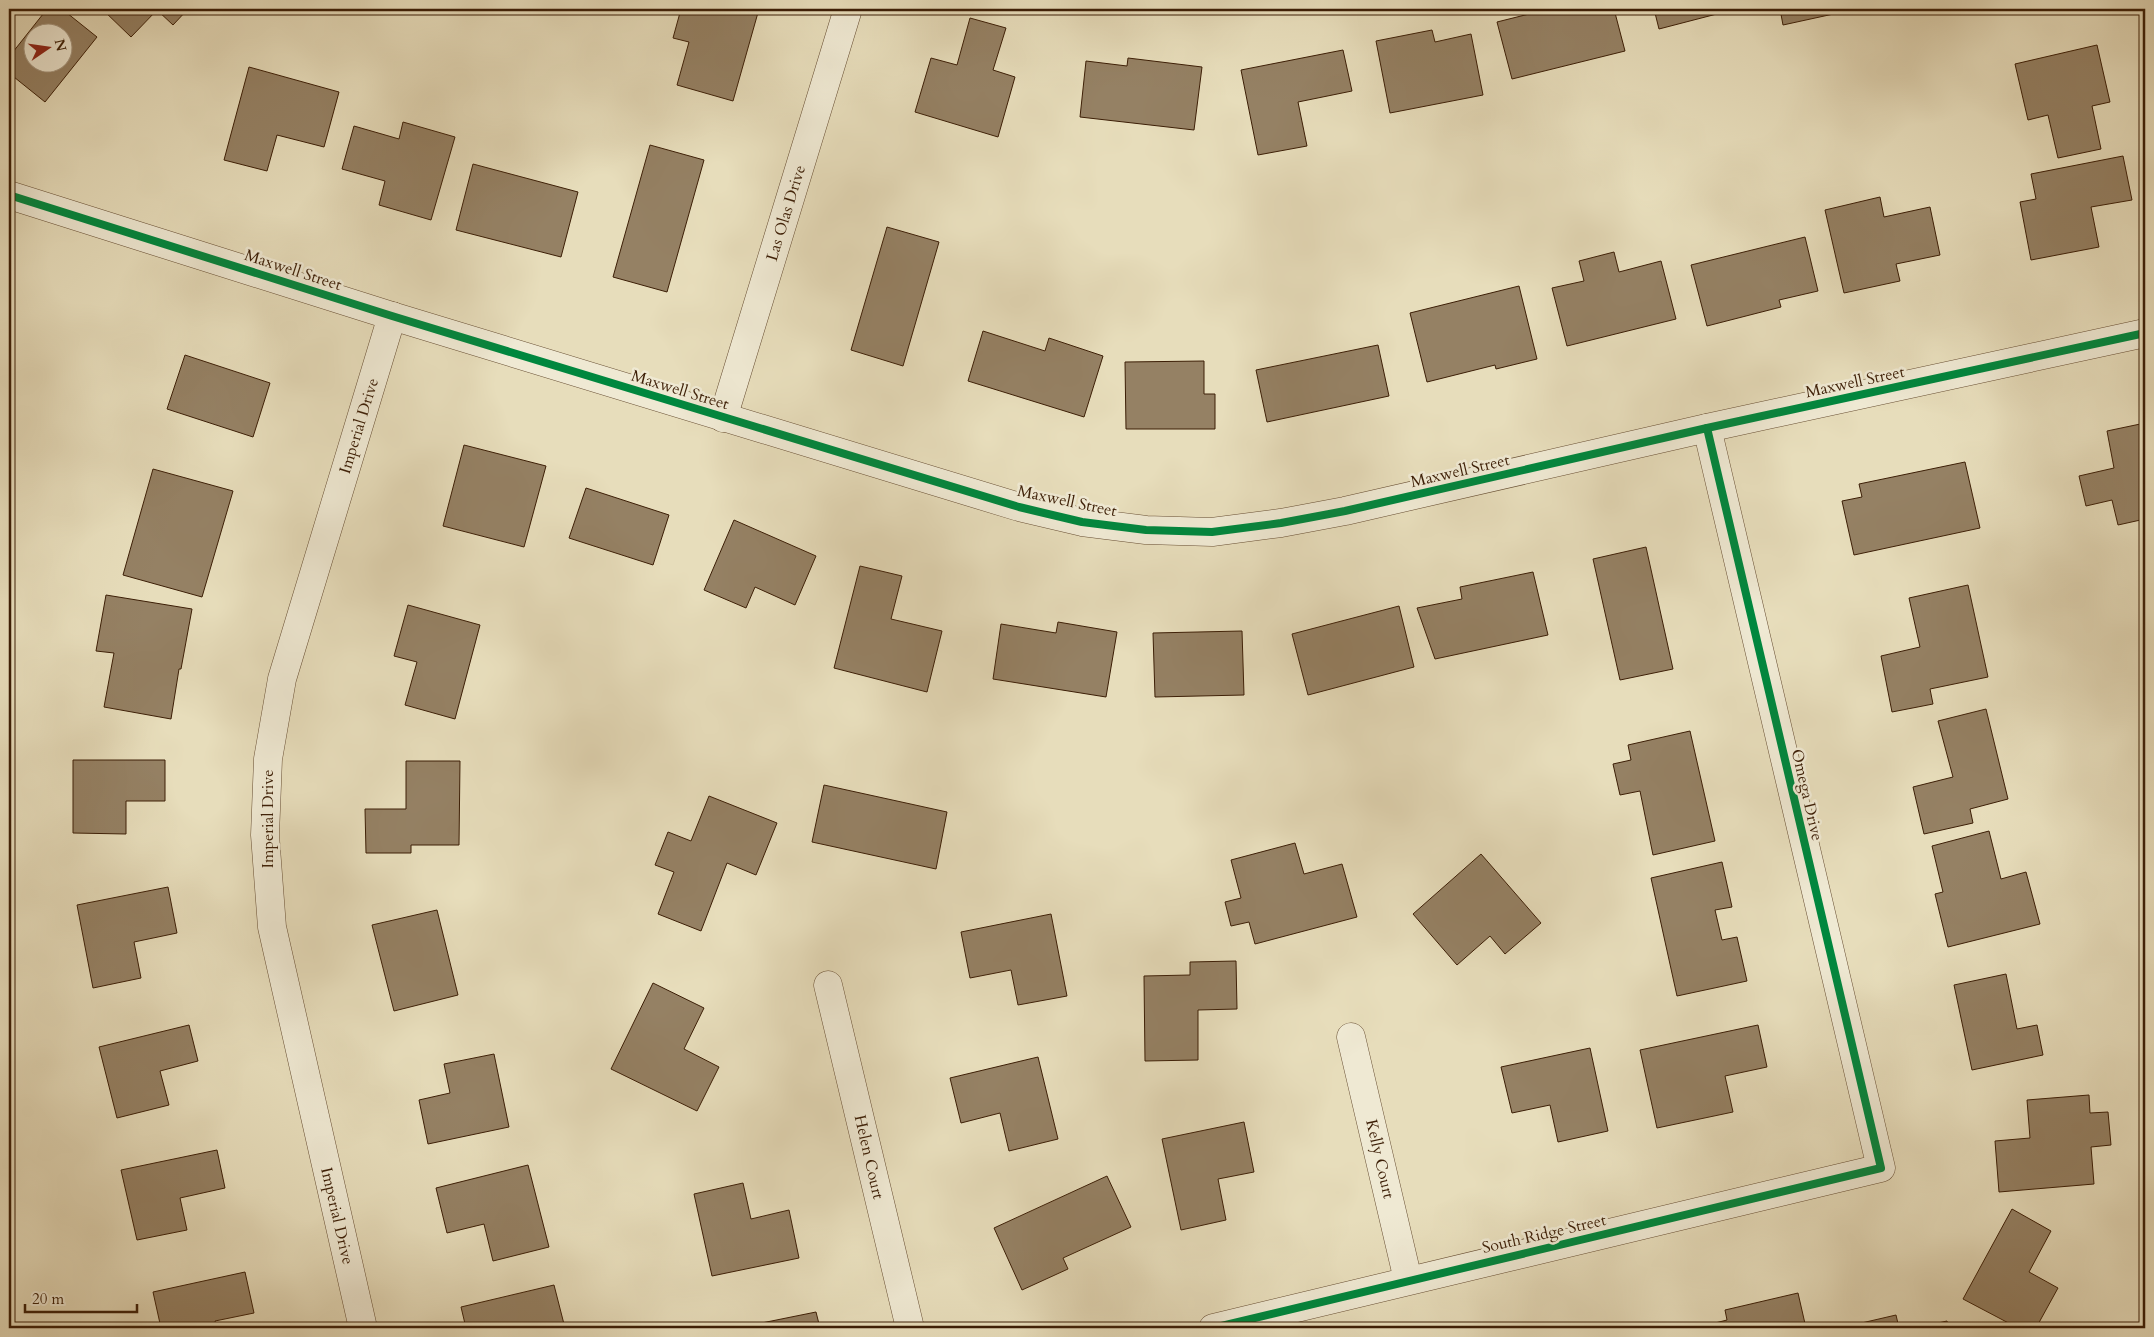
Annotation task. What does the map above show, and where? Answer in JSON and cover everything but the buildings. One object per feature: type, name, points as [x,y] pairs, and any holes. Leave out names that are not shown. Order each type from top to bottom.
[{"type":"street","name":"Las Olas Drive","points":[[723,418],[848,9]]},
{"type":"street","name":"Maxwell Street","points":[[9,195],[392,316],[1020,507],[1082,522],[1146,530],[1212,532],[1281,523],[1345,511],[1707,428],[2145,333]]},
{"type":"street","name":"Imperial Drive","points":[[363,1328],[272,927],[265,835],[268,759],[282,679],[392,316]]},
{"type":"street","name":"Omega Drive","points":[[1707,428],[1881,1168]]},
{"type":"street","name":"Helen Court","points":[[828,985],[910,1328]]},
{"type":"street","name":"Kelly Court","points":[[1351,1037],[1408,1280]]},
{"type":"street","name":"South Ridge Street","points":[[1214,1328],[1881,1168]]},
{"type":"cycle path","points":[[9,195],[392,316],[1019,507],[1082,522],[1146,530],[1212,532],[1281,523],[1345,511],[1707,428],[2145,333]]},
{"type":"cycle path","points":[[1213,1328],[1881,1168],[1707,428]]}]
